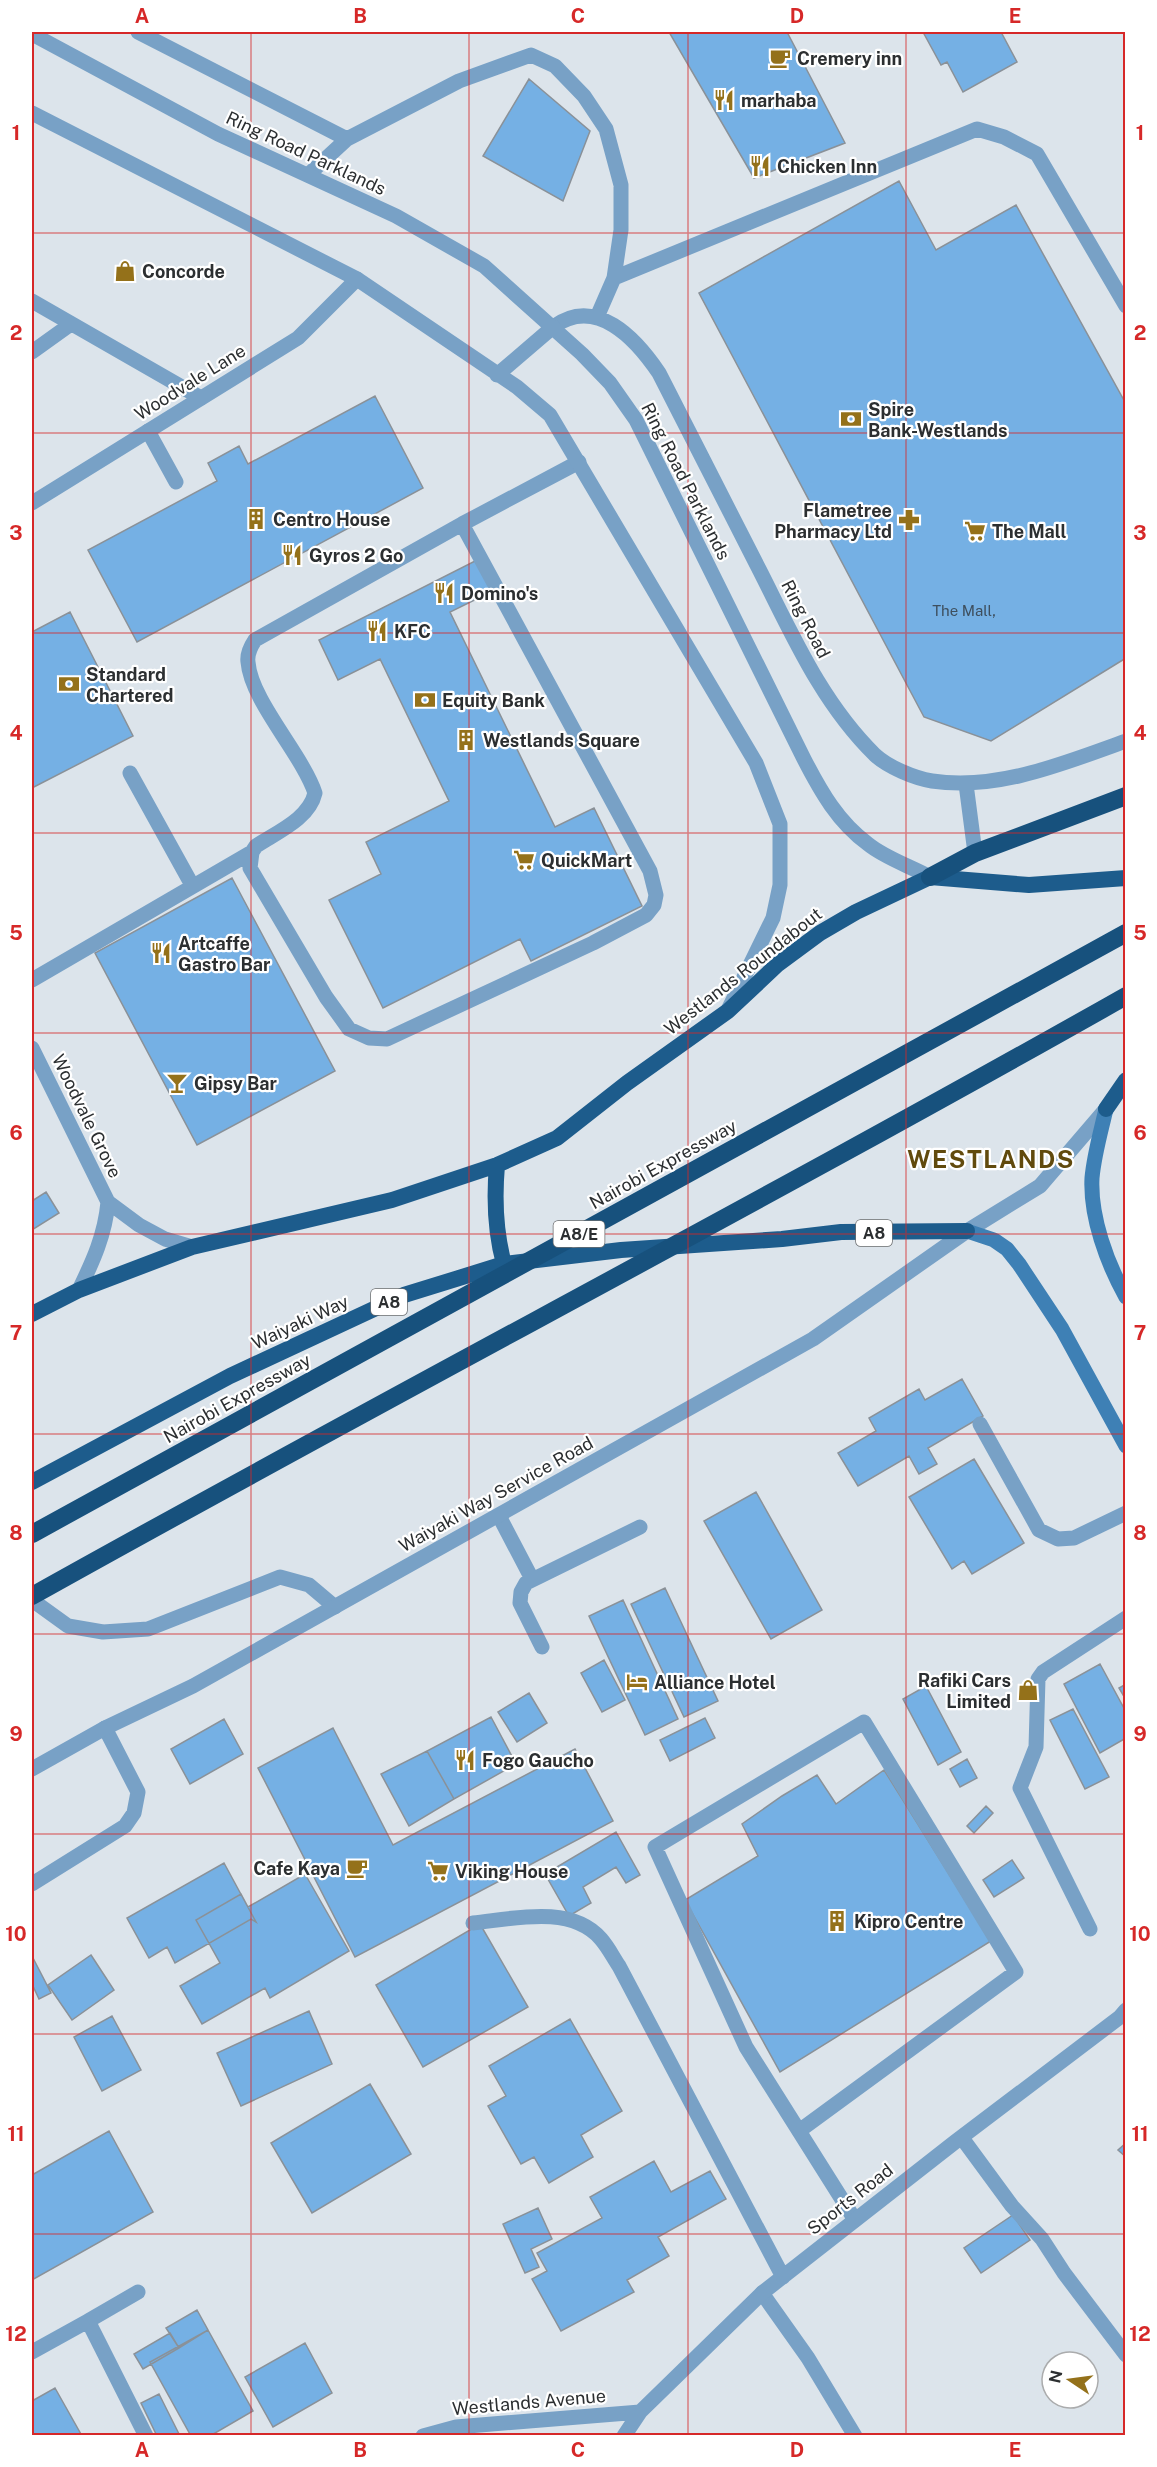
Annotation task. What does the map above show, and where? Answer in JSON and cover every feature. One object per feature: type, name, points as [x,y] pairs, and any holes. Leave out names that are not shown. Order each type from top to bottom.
[{"type":"highway","points":[[930,877],[975,853],[1125,796]]},
{"type":"highway","name":"Westlands Roundabout","points":[[497,1165],[557,1138],[627,1083],[728,1011],[778,964],[820,933],[856,912],[930,877],[1029,885],[1125,878]]},
{"type":"highway","name":"Nairobi Expressway","points":[[32,1534],[1125,933]]},
{"type":"highway","points":[[32,1598],[274,1460],[925,1109],[1125,996]]},
{"type":"highway","points":[[1106,1109],[1125,1080]]},
{"type":"highway","points":[[32,1314],[79,1290],[192,1247],[392,1200],[497,1165],[494,1190],[497,1237],[504,1264]]},
{"type":"highway","name":"Waiyaki Way","points":[[32,1482],[230,1376],[404,1295],[504,1264],[621,1250],[782,1239],[842,1232],[967,1231]]},
{"type":"main road","points":[[1106,1109],[1092,1178],[1096,1217],[1105,1250],[1125,1297]]},
{"type":"main road","points":[[967,1231],[994,1240],[1007,1249],[1019,1264],[1062,1329],[1125,1446]]},
{"type":"street","points":[[138,32],[347,139]]},
{"type":"street","name":"Ring Road Parklands","points":[[32,34],[218,134],[396,216],[484,266],[553,327],[610,383],[636,420],[804,759],[838,817],[869,846],[930,877]]},
{"type":"street","points":[[308,175],[347,139],[459,81],[531,55],[555,66],[584,96],[606,129],[621,185],[621,230],[614,278],[597,317],[576,315],[553,327],[497,375]]},
{"type":"street","points":[[32,113],[357,279],[517,387],[550,415],[756,762],[780,824],[780,885],[773,918],[728,1011]]},
{"type":"street","points":[[614,278],[977,129],[1004,137],[1037,154],[1125,306]]},
{"type":"street","name":"Woodvale Lane","points":[[32,503],[298,338],[357,279]]},
{"type":"street","points":[[32,301],[201,398]]},
{"type":"street","name":"Ring Road","points":[[597,317],[618,328],[641,347],[659,373],[812,675],[846,723],[877,757],[904,772],[930,781],[966,784],[1038,772],[1125,741]]},
{"type":"street","points":[[32,352],[71,324]]},
{"type":"street","points":[[148,430],[176,482]]},
{"type":"street","points":[[462,524],[650,871],[656,895],[654,905],[646,915],[571,954],[387,1039],[369,1038],[349,1029],[326,997],[250,868],[252,852],[256,846],[303,814],[312,803],[315,793],[260,696],[248,661],[252,645],[255,640],[462,524],[579,462]]},
{"type":"street","points":[[130,773],[192,885]]},
{"type":"street","points":[[966,784],[975,853]]},
{"type":"street","points":[[32,980],[252,852]]},
{"type":"street","name":"Woodvale Grove","points":[[32,1048],[108,1202],[139,1225],[165,1239],[192,1247]]},
{"type":"street","points":[[967,1231],[1040,1186],[1106,1109]]},
{"type":"street","name":"Woodvale Grove","points":[[79,1290],[100,1245],[106,1224],[108,1202]]},
{"type":"street","name":"Waiyaki Way Service Road","points":[[32,1769],[105,1728],[193,1686],[813,1339],[967,1231]]},
{"type":"street","points":[[980,1424],[1039,1530],[1058,1539],[1074,1539],[1125,1513]]},
{"type":"street","points":[[499,1516],[532,1579]]},
{"type":"street","points":[[542,1647],[520,1603],[521,1592],[526,1583],[640,1527]]},
{"type":"street","points":[[32,1598],[68,1626],[103,1632],[148,1629],[280,1576],[309,1585],[335,1607]]},
{"type":"street","points":[[1090,1929],[1020,1788],[1036,1747],[1038,1679],[1043,1672],[1125,1618]]},
{"type":"street","points":[[799,2132],[1016,1972],[864,1722],[655,1847],[746,2047],[799,2132],[855,2220]]},
{"type":"street","points":[[32,1884],[125,1826],[134,1813],[138,1792],[105,1728]]},
{"type":"street","points":[[473,1923],[543,1916],[576,1921],[600,1938],[619,1966],[783,2277]]},
{"type":"street","name":"Sports Road","points":[[624,2436],[639,2412],[762,2293],[1124,2014]]},
{"type":"street","points":[[962,2138],[1012,2206],[1042,2240],[1125,2355]]},
{"type":"street","points":[[32,2352],[138,2292]]},
{"type":"street","points":[[762,2293],[808,2358],[855,2436]]},
{"type":"street","points":[[88,2321],[146,2436]]},
{"type":"street","name":"Westlands Avenue","points":[[423,2436],[456,2427],[639,2412]]},
{"type":"building","points":[[669,32],[787,32],[845,143],[754,178]]},
{"type":"building","points":[[923,32],[1001,32],[1017,62],[963,92],[947,62],[941,65]]},
{"type":"building","points":[[529,79],[590,131],[563,201],[483,156]]},
{"type":"building","name":"The Mall","points":[[899,181],[936,250],[1016,205],[1126,404],[1126,658],[991,741],[924,717],[699,293]]},
{"type":"building","name":"Centro House","points":[[375,396],[423,488],[137,642],[88,550],[217,481],[208,463],[239,446],[248,464]]},
{"type":"building","name":"Westlands Square","points":[[477,560],[493,591],[450,612],[555,827],[594,808],[642,906],[531,961],[520,939],[383,1008],[329,900],[381,874],[366,842],[449,801],[380,659],[338,680],[319,640]]},
{"type":"building","name":"Standard Chartered","points":[[70,612],[133,736],[32,788],[32,632]]},
{"type":"building","points":[[232,878],[335,1071],[197,1145],[95,953]]},
{"type":"building","points":[[46,1192],[59,1213],[32,1230],[32,1201]]},
{"type":"building","points":[[962,1379],[983,1416],[928,1448],[937,1464],[919,1474],[909,1456],[858,1486],[838,1453],[876,1431],[869,1418],[919,1389],[925,1400]]},
{"type":"building","points":[[974,1459],[1024,1543],[972,1574],[964,1561],[952,1569],[909,1497]]},
{"type":"building","points":[[756,1492],[822,1610],[771,1639],[704,1521]]},
{"type":"building","points":[[665,1588],[718,1701],[684,1717],[631,1604]]},
{"type":"building","points":[[623,1600],[678,1719],[645,1735],[589,1616]]},
{"type":"building","points":[[604,1660],[625,1700],[602,1712],[581,1673]]},
{"type":"building","points":[[1100,1664],[1126,1712],[1126,1738],[1100,1753],[1064,1684]]},
{"type":"building","points":[[1126,1684],[1126,1700],[1119,1688]]},
{"type":"building","points":[[926,1686],[961,1752],[938,1765],[903,1699]]},
{"type":"building","points":[[529,1693],[547,1723],[517,1742],[498,1712]]},
{"type":"building","points":[[1073,1709],[1109,1777],[1085,1789],[1050,1720]]},
{"type":"building","points":[[491,1717],[516,1764],[454,1799],[427,1751]]},
{"type":"building","points":[[705,1718],[715,1738],[670,1761],[660,1740]]},
{"type":"building","points":[[224,1719],[243,1754],[190,1784],[171,1749]]},
{"type":"building","points":[[333,1728],[393,1845],[575,1749],[613,1821],[355,1957],[258,1768]]},
{"type":"building","points":[[427,1751],[454,1799],[409,1826],[381,1774]]},
{"type":"building","points":[[967,1759],[977,1778],[960,1787],[950,1769]]},
{"type":"building","name":"Kipro Centre","points":[[884,1770],[991,1941],[780,2072],[685,1900],[758,1856],[742,1824],[782,1796],[817,1775],[836,1804]]},
{"type":"building","points":[[986,1806],[993,1813],[974,1833],[967,1826]]},
{"type":"building","points":[[616,1832],[640,1875],[626,1883],[616,1867],[583,1887],[591,1903],[569,1916],[545,1874]]},
{"type":"building","points":[[1012,1860],[1024,1878],[994,1897],[983,1880]]},
{"type":"building","points":[[224,1863],[256,1922],[251,1919],[175,1963],[167,1947],[149,1958],[127,1918]]},
{"type":"building","points":[[305,1874],[349,1951],[270,1998],[265,1988],[202,2024],[180,1986],[220,1963],[196,1920],[241,1894],[248,1907]]},
{"type":"building","points":[[480,1924],[528,2007],[423,2067],[376,1985]]},
{"type":"building","points":[[91,1955],[114,1990],[72,2020],[48,1985]]},
{"type":"building","points":[[32,1956],[51,1993],[39,1999],[32,1984]]},
{"type":"building","points":[[309,2011],[332,2064],[241,2106],[217,2053]]},
{"type":"building","points":[[112,2016],[141,2070],[102,2091],[74,2037]]},
{"type":"building","points":[[570,2019],[622,2111],[581,2135],[593,2157],[549,2183],[534,2157],[521,2164],[488,2106],[506,2096],[489,2066]]},
{"type":"building","points":[[370,2084],[411,2154],[312,2213],[271,2143]]},
{"type":"building","points":[[109,2131],[153,2212],[32,2280],[32,2175]]},
{"type":"building","points":[[1126,2143],[1126,2157],[1118,2150]]},
{"type":"building","points":[[654,2161],[671,2192],[710,2171],[726,2199],[658,2237],[669,2256],[627,2280],[634,2292],[561,2331],[532,2279],[547,2271],[537,2253],[602,2218],[590,2197]]},
{"type":"building","points":[[538,2208],[552,2239],[531,2249],[539,2267],[525,2273],[503,2224]]},
{"type":"building","points":[[1013,2215],[1030,2240],[981,2273],[964,2248]]},
{"type":"building","points":[[197,2310],[208,2330],[179,2348],[166,2328]]},
{"type":"building","points":[[208,2330],[253,2411],[210,2436],[191,2436],[150,2362]]},
{"type":"building","points":[[170,2333],[179,2348],[143,2369],[134,2354]]},
{"type":"building","points":[[305,2343],[332,2393],[273,2427],[245,2377]]},
{"type":"building","points":[[55,2388],[82,2436],[32,2436],[32,2401]]},
{"type":"building","points":[[159,2394],[180,2436],[157,2436],[141,2403]]},
{"type":"place","name":"Cremery inn","points":[[780,58]]},
{"type":"place","name":"marhaba","points":[[724,100]]},
{"type":"place","name":"Chicken Inn","points":[[760,166]]},
{"type":"place","name":"Concorde","points":[[125,271]]},
{"type":"place","name":"Spire Bank-Westlands","points":[[851,419]]},
{"type":"place","name":"Centro House","points":[[256,519]]},
{"type":"place","name":"Flametree Pharmacy Ltd","points":[[909,520]]},
{"type":"place","name":"The Mall","points":[[975,531]]},
{"type":"place","name":"Gyros 2 Go","points":[[292,555]]},
{"type":"place","name":"Domino's","points":[[444,593]]},
{"type":"place","name":"KFC","points":[[377,631]]},
{"type":"place","name":"Standard Chartered","points":[[69,684]]},
{"type":"place","name":"Equity Bank","points":[[425,700]]},
{"type":"place","name":"Westlands Square","points":[[466,740]]},
{"type":"place","name":"QuickMart","points":[[524,860]]},
{"type":"place","name":"Artcaffe Gastro Bar","points":[[161,953]]},
{"type":"place","name":"Gipsy Bar","points":[[177,1083]]},
{"type":"place","name":"Alliance Hotel","points":[[637,1682]]},
{"type":"place","name":"Rafiki Cars Limited","points":[[1028,1690]]},
{"type":"place","name":"Fogo Gaucho","points":[[465,1760]]},
{"type":"place","name":"Cafe Kaya","points":[[357,1868]]},
{"type":"place","name":"Viking House","points":[[438,1871]]},
{"type":"place","name":"Kipro Centre","points":[[837,1921]]},
{"type":"district","name":"WESTLANDS","points":[[991,1159]]}]
